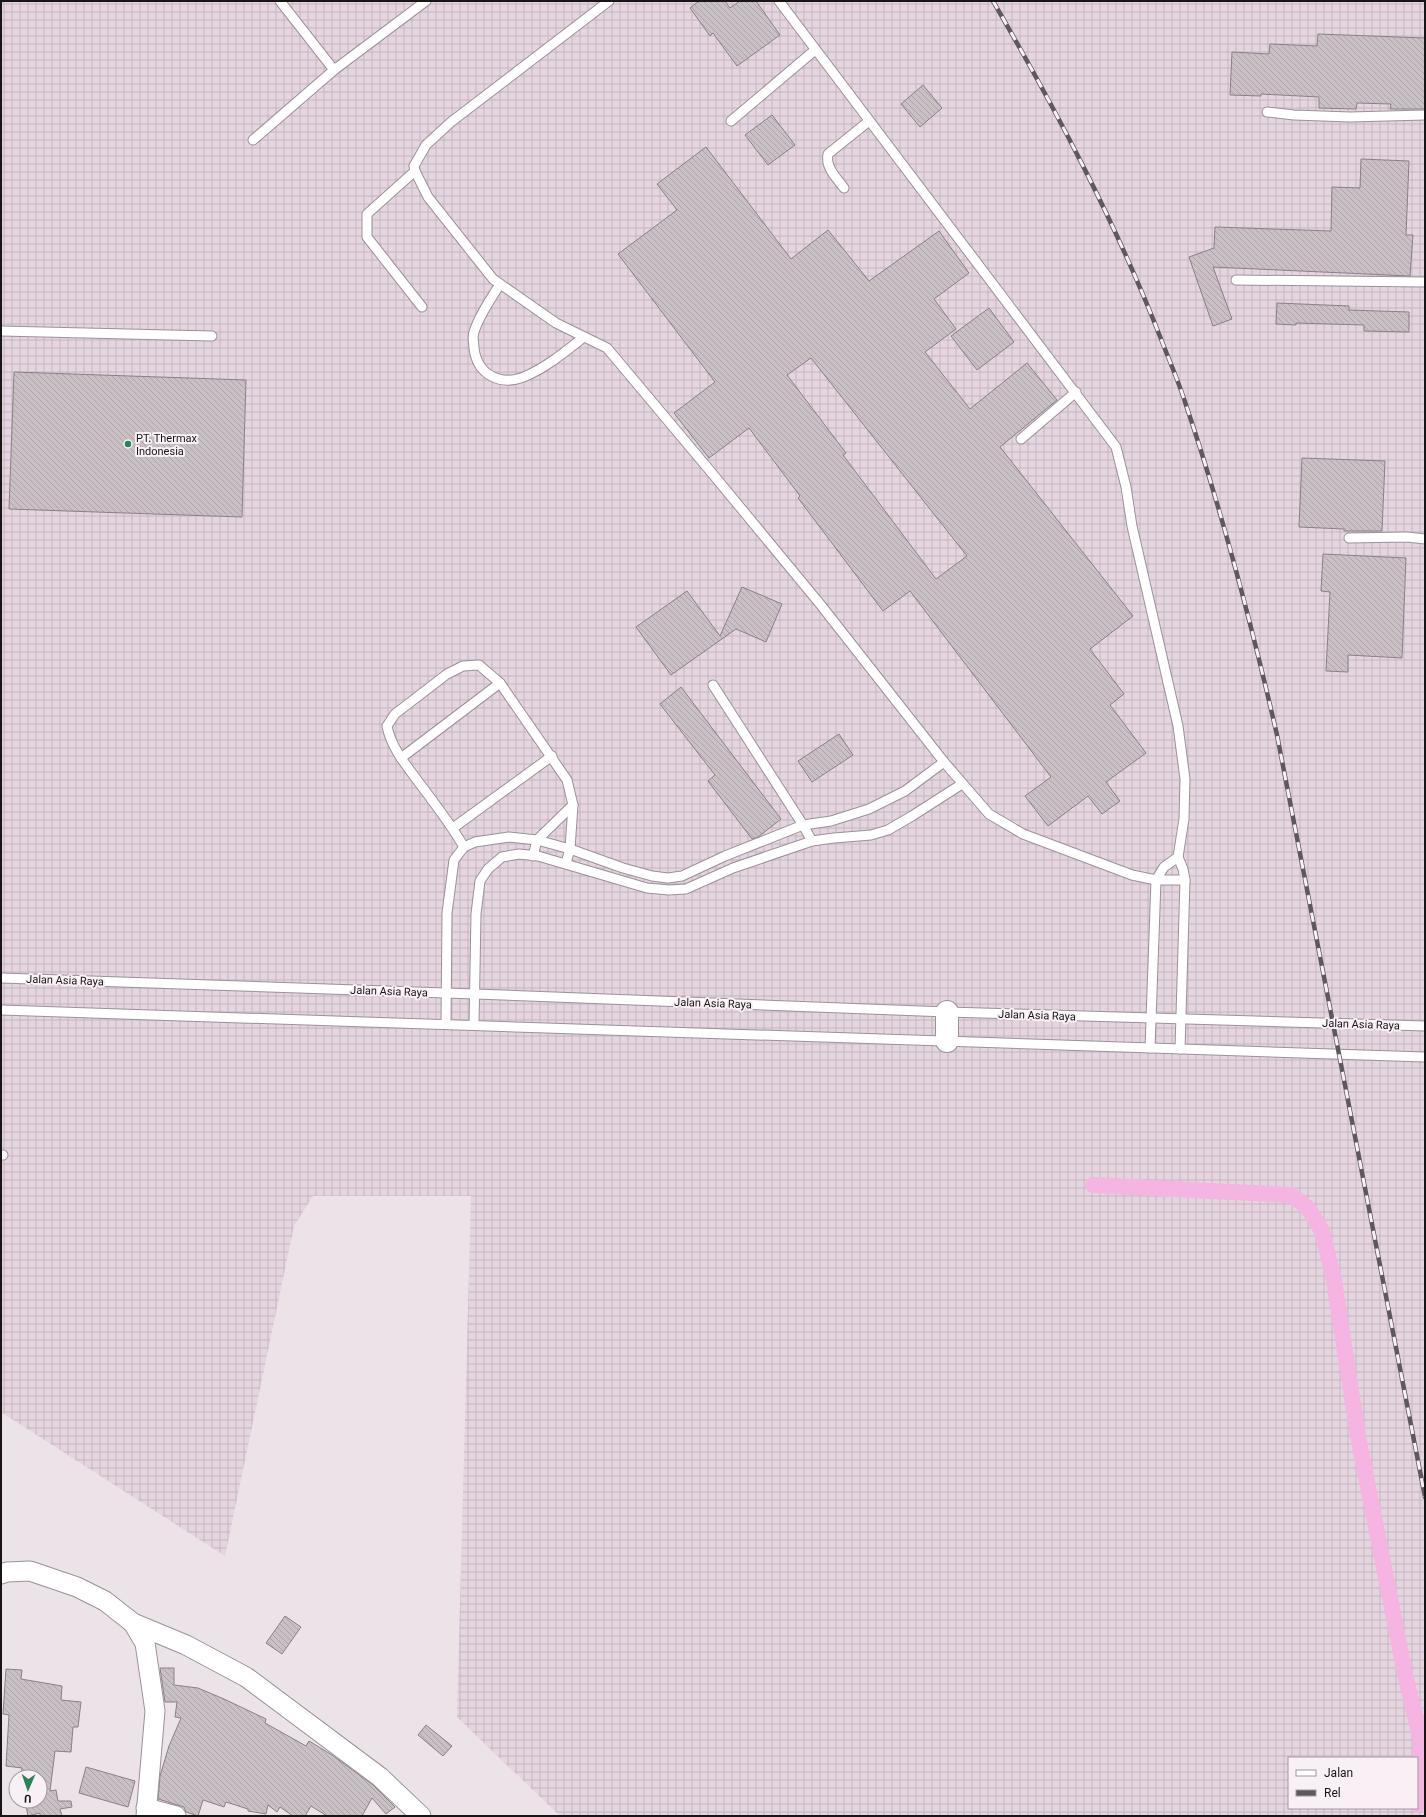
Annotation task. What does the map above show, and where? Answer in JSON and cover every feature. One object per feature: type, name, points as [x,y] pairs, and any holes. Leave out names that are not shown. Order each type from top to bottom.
[{"type":"street","points":[[947,1012],[947,1041]]},
{"type":"street","points":[[1,1574],[7,1572],[30,1571],[77,1587],[105,1601],[133,1623],[186,1645],[246,1677],[380,1777],[421,1816]]},
{"type":"street","points":[[133,1623],[145,1643],[155,1711],[146,1812],[176,1816]]},
{"type":"lane","points":[[280,1],[334,70]]},
{"type":"lane","points":[[253,140],[334,70],[426,1]]},
{"type":"lane","points":[[609,1],[451,122],[426,145],[414,166],[414,171],[428,197],[493,279],[556,323],[606,348],[820,604],[944,762],[989,814],[1023,834],[1132,875],[1156,880],[1185,880]]},
{"type":"lane","points":[[779,1],[1076,392],[1116,447],[1126,487],[1132,526],[1178,726],[1184,771],[1184,819],[1178,858],[1183,869],[1185,880],[1180,1049]]},
{"type":"lane","points":[[731,121],[815,50]]},
{"type":"lane","points":[[1267,112],[1294,115],[1350,117],[1425,115]]},
{"type":"lane","points":[[844,188],[830,170],[827,160],[828,154],[869,121]]},
{"type":"lane","points":[[414,171],[367,214],[367,237],[422,307]]},
{"type":"lane","points":[[1236,280],[1425,282]]},
{"type":"lane","points":[[500,284],[473,333],[475,354],[480,368],[490,376],[505,380],[525,377],[546,366],[584,337]]},
{"type":"lane","points":[[1,331],[212,336]]},
{"type":"lane","points":[[1021,439],[1076,392]]},
{"type":"lane","points":[[1349,538],[1407,537],[1425,539]]},
{"type":"lane","points":[[464,847],[453,828],[401,758],[389,738],[387,726],[394,714],[447,674],[463,666],[478,665],[500,683],[552,756],[567,780],[573,805],[570,849],[566,863]]},
{"type":"lane","points":[[401,758],[500,683]]},
{"type":"lane","points":[[713,685],[804,825],[812,841]]},
{"type":"lane","points":[[453,828],[552,756]]},
{"type":"lane","points":[[446,1024],[447,913],[454,860],[464,847],[475,842],[509,837],[537,840],[570,849],[623,868],[652,876],[668,878],[682,876],[725,856],[804,825],[831,821],[869,809],[905,791],[944,762]]},
{"type":"lane","points":[[474,1025],[476,914],[480,881],[488,869],[502,857],[519,854],[566,863],[647,888],[669,890],[686,888],[732,868],[812,841],[871,835],[888,830],[962,784]]},
{"type":"lane","points":[[533,856],[537,840],[573,805]]},
{"type":"lane","points":[[1150,1048],[1156,880],[1164,867],[1178,858]]},
{"type":"lane","name":"Jalan Asia Raya","points":[[1,978],[1151,1019],[1425,1026]]},
{"type":"lane","points":[[1,1010],[1425,1057]]},
{"type":"shaded area","points":[[1,1],[1425,1],[1425,1816],[560,1816],[457,1717],[471,1196],[313,1196],[294,1226],[225,1556],[1,1412]]},
{"type":"building","points":[[699,1],[725,1],[730,8],[740,1],[756,1],[780,35],[737,66],[713,33],[710,36],[690,8]]},
{"type":"building","points":[[1318,34],[1425,38],[1425,109],[1390,109],[1391,104],[1357,103],[1356,109],[1319,108],[1319,97],[1261,94],[1261,96],[1230,95],[1232,52],[1269,54],[1270,44],[1317,46]]},
{"type":"building","points":[[923,85],[942,108],[920,127],[901,104]]},
{"type":"building","points":[[772,115],[795,145],[768,165],[745,135]]},
{"type":"building","points":[[706,147],[791,259],[828,230],[869,281],[939,231],[969,273],[934,299],[956,329],[925,352],[970,409],[1027,363],[1057,400],[1000,447],[1133,616],[1090,649],[1124,694],[1110,705],[1146,753],[1106,782],[1120,801],[1102,814],[1088,796],[1048,826],[1025,796],[1051,777],[910,591],[883,611],[798,498],[800,496],[749,428],[709,458],[674,413],[715,382],[618,254],[677,210],[657,184]],"holes":[[[811,358],[967,556],[936,579],[843,455],[846,453],[787,375]]]},
{"type":"building","points":[[1361,159],[1409,161],[1406,235],[1413,235],[1410,276],[1213,267],[1232,319],[1213,326],[1189,257],[1214,248],[1215,227],[1331,231],[1332,187],[1360,188]]},
{"type":"building","points":[[1277,303],[1349,306],[1349,310],[1409,312],[1409,332],[1364,331],[1364,325],[1296,323],[1296,325],[1276,324]]},
{"type":"building","points":[[989,308],[1014,342],[977,370],[951,336]]},
{"type":"building","name":"PT. Thermax Indonesia","points":[[14,372],[246,380],[242,517],[9,509]]},
{"type":"building","points":[[1302,458],[1385,461],[1382,531],[1344,531],[1344,529],[1299,527]]},
{"type":"building","points":[[1323,554],[1406,558],[1402,658],[1348,655],[1348,672],[1326,671],[1330,592],[1321,591]]},
{"type":"building","points":[[742,587],[782,604],[766,642],[736,629],[671,675],[636,627],[687,591],[720,636]]},
{"type":"building","points":[[681,687],[781,819],[758,837],[752,839],[708,781],[715,775],[660,704]]},
{"type":"building","points":[[839,734],[853,755],[812,782],[798,761]]},
{"type":"building","points":[[285,1616],[301,1627],[282,1654],[266,1643]]},
{"type":"building","points":[[160,1668],[174,1668],[174,1685],[198,1688],[266,1719],[265,1723],[306,1746],[309,1741],[332,1755],[373,1785],[395,1807],[386,1814],[372,1798],[362,1816],[327,1816],[311,1806],[305,1816],[293,1816],[280,1807],[277,1812],[268,1805],[266,1814],[248,1811],[248,1809],[226,1802],[224,1807],[203,1800],[198,1816],[186,1812],[184,1807],[158,1799],[160,1776],[169,1746],[181,1718],[175,1717],[177,1702],[165,1702]]},
{"type":"building","points":[[6,1669],[22,1670],[21,1679],[62,1686],[61,1700],[81,1702],[78,1727],[73,1727],[71,1752],[55,1751],[50,1791],[56,1790],[58,1801],[71,1801],[72,1807],[60,1809],[62,1816],[40,1816],[40,1813],[28,1816],[27,1809],[48,1809],[48,1769],[22,1769],[6,1766],[9,1715],[3,1714]]},
{"type":"building","points":[[426,1725],[452,1746],[443,1756],[418,1735]]},
{"type":"building","points":[[86,1767],[135,1781],[128,1807],[79,1793]]},
{"type":"waterway","points":[[1093,1185],[1291,1195],[1308,1208],[1322,1231],[1334,1280],[1358,1436],[1405,1674],[1421,1741],[1418,1789]]},
{"type":"railway","points":[[993,1],[1062,125],[1104,209],[1143,295],[1179,386],[1199,443],[1224,525],[1277,735],[1425,1497]]},
{"type":"place","name":"PT. Thermax Indonesia","points":[[128,444]]}]
